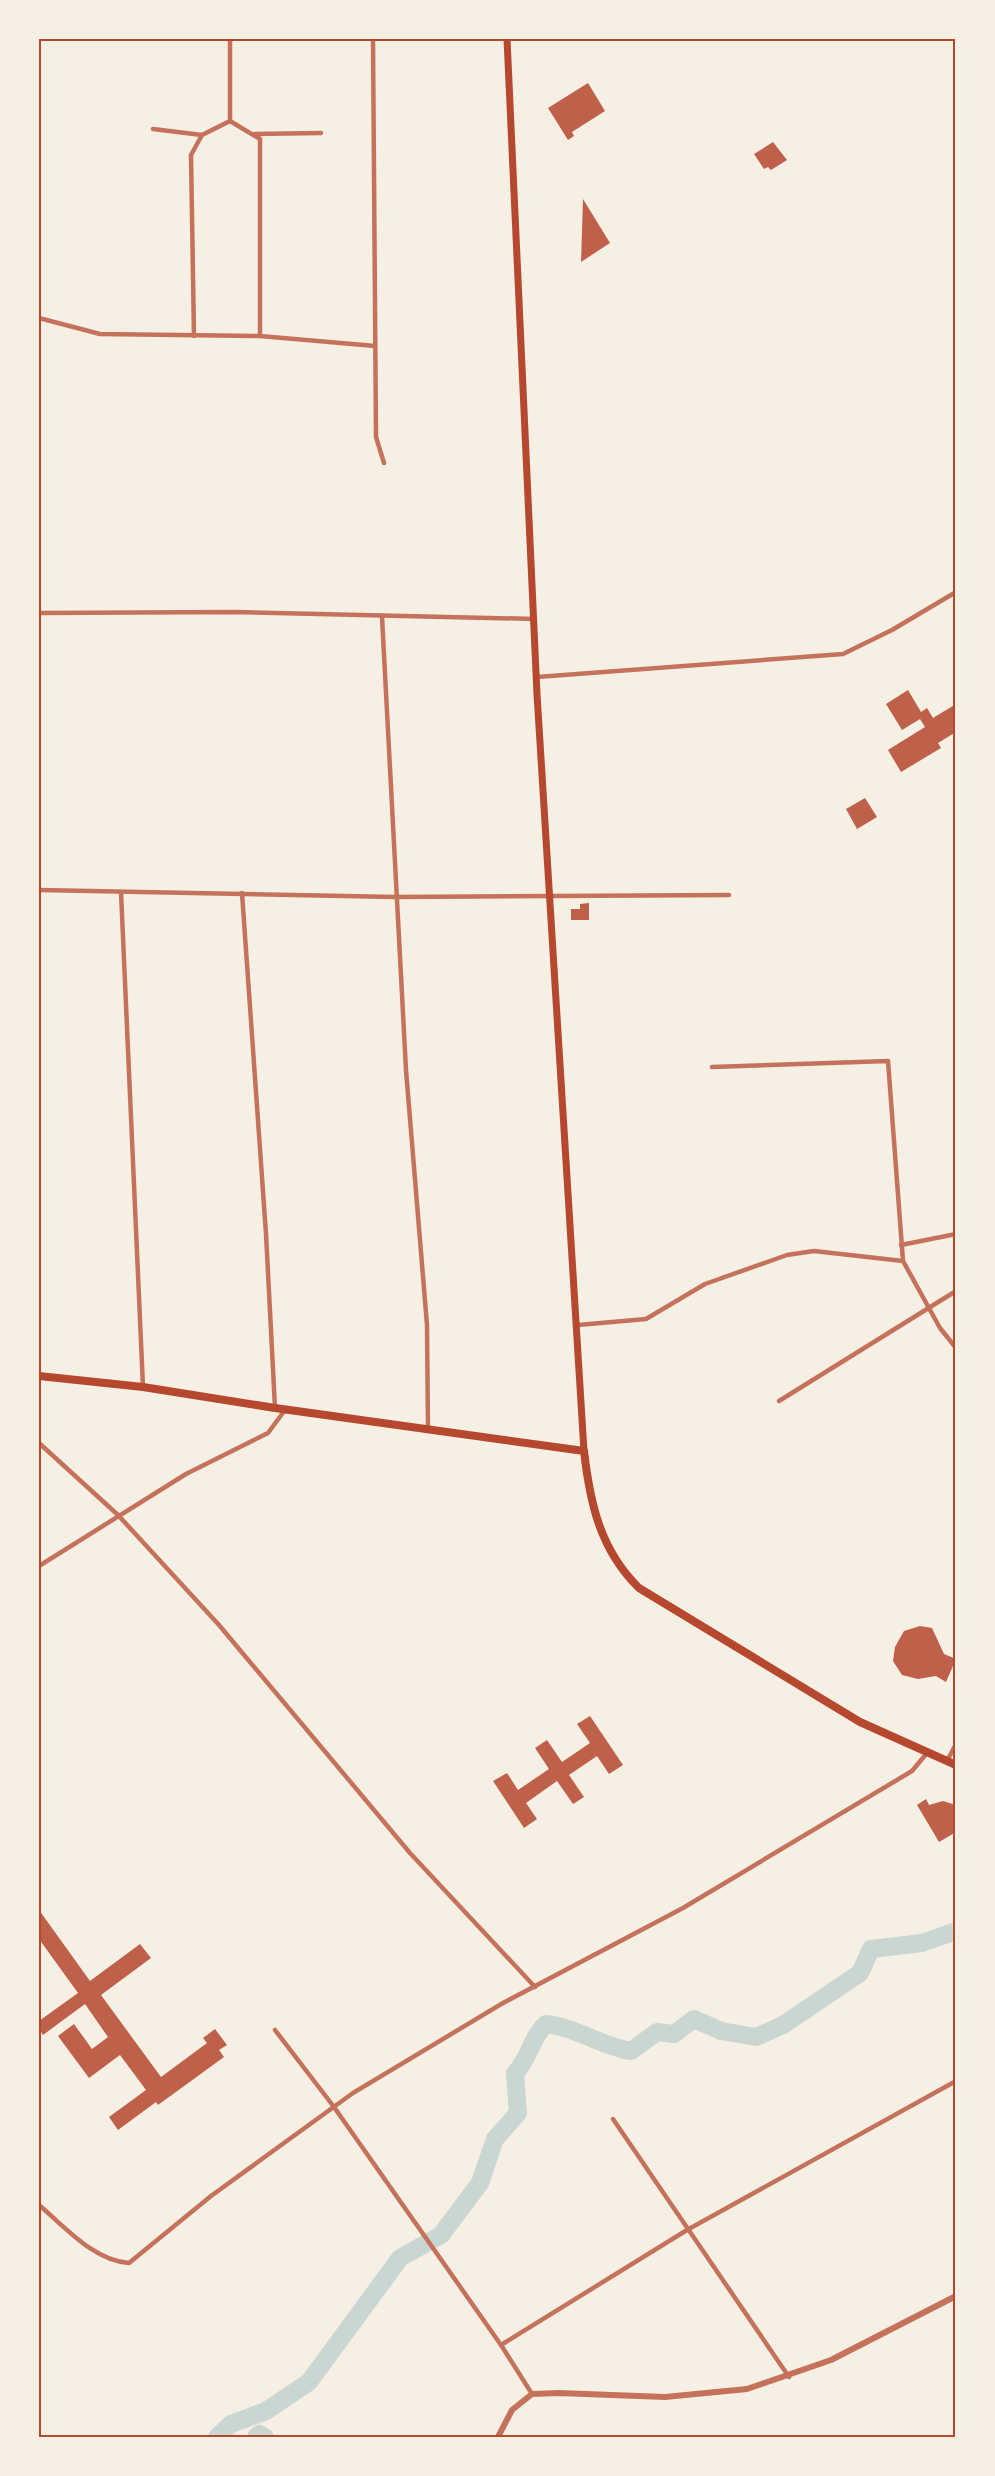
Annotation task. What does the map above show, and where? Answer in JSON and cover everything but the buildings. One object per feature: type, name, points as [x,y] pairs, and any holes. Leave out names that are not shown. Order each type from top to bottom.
[{"type":"main road","points":[[507,39],[549,895],[578,1325],[584,1451],[589,1487],[603,1540],[618,1565],[639,1588],[860,1722],[956,1765]]},
{"type":"main road","points":[[39,1376],[143,1387],[285,1410],[584,1451]]},
{"type":"street","points":[[230,39],[230,121]]},
{"type":"street","points":[[373,39],[376,437],[384,463]]},
{"type":"street","points":[[230,121],[260,139],[260,336]]},
{"type":"street","points":[[194,336],[191,154],[202,135],[230,121]]},
{"type":"street","points":[[153,129],[202,135]]},
{"type":"street","points":[[252,134],[321,133]]},
{"type":"street","points":[[39,318],[100,334],[260,336],[375,346]]},
{"type":"street","points":[[537,677],[843,654],[892,630],[956,592]]},
{"type":"street","points":[[39,613],[234,612],[534,619]]},
{"type":"street","points":[[382,617],[396,897],[427,1324],[428,1430]]},
{"type":"street","points":[[39,890],[396,897],[729,895]]},
{"type":"street","points":[[121,892],[143,1387]]},
{"type":"street","points":[[242,893],[266,1234],[275,1408]]},
{"type":"street","points":[[712,1066],[888,1061],[903,1261],[928,1308],[956,1348]]},
{"type":"street","points":[[901,1245],[956,1234]]},
{"type":"street","points":[[578,1325],[646,1319],[705,1284],[787,1255],[814,1251],[903,1261]]},
{"type":"street","points":[[779,1401],[956,1291]]},
{"type":"street","points":[[39,1566],[186,1474],[268,1433],[285,1410]]},
{"type":"street","points":[[39,1443],[118,1515],[219,1625],[410,1853],[535,1987]]},
{"type":"street","points":[[947,1761],[956,1744]]},
{"type":"street","points":[[39,2205],[89,2247],[114,2263],[129,2263],[211,2196],[391,2068],[535,1987],[683,1908],[912,1771],[927,1753]]},
{"type":"street","points":[[275,2030],[334,2107],[501,2345],[532,2394]]},
{"type":"street","points":[[501,2345],[687,2230],[956,2081]]},
{"type":"street","points":[[613,2119],[789,2377]]},
{"type":"street","points":[[498,2437],[512,2410],[532,2394],[560,2392],[665,2397],[747,2389],[789,2377],[831,2360],[956,2296]]},
{"type":"waterway","points":[[217,2437],[231,2424],[266,2411],[309,2382],[400,2258],[441,2235],[480,2183],[495,2139],[518,2113],[515,2073],[546,2024],[631,2051],[657,2032],[674,2034],[694,2019],[721,2031],[756,2037],[783,2025],[860,1973],[871,1949],[922,1943],[956,1931]]},
{"type":"waterway","points":[[256,2437],[259,2434],[265,2437]]}]
